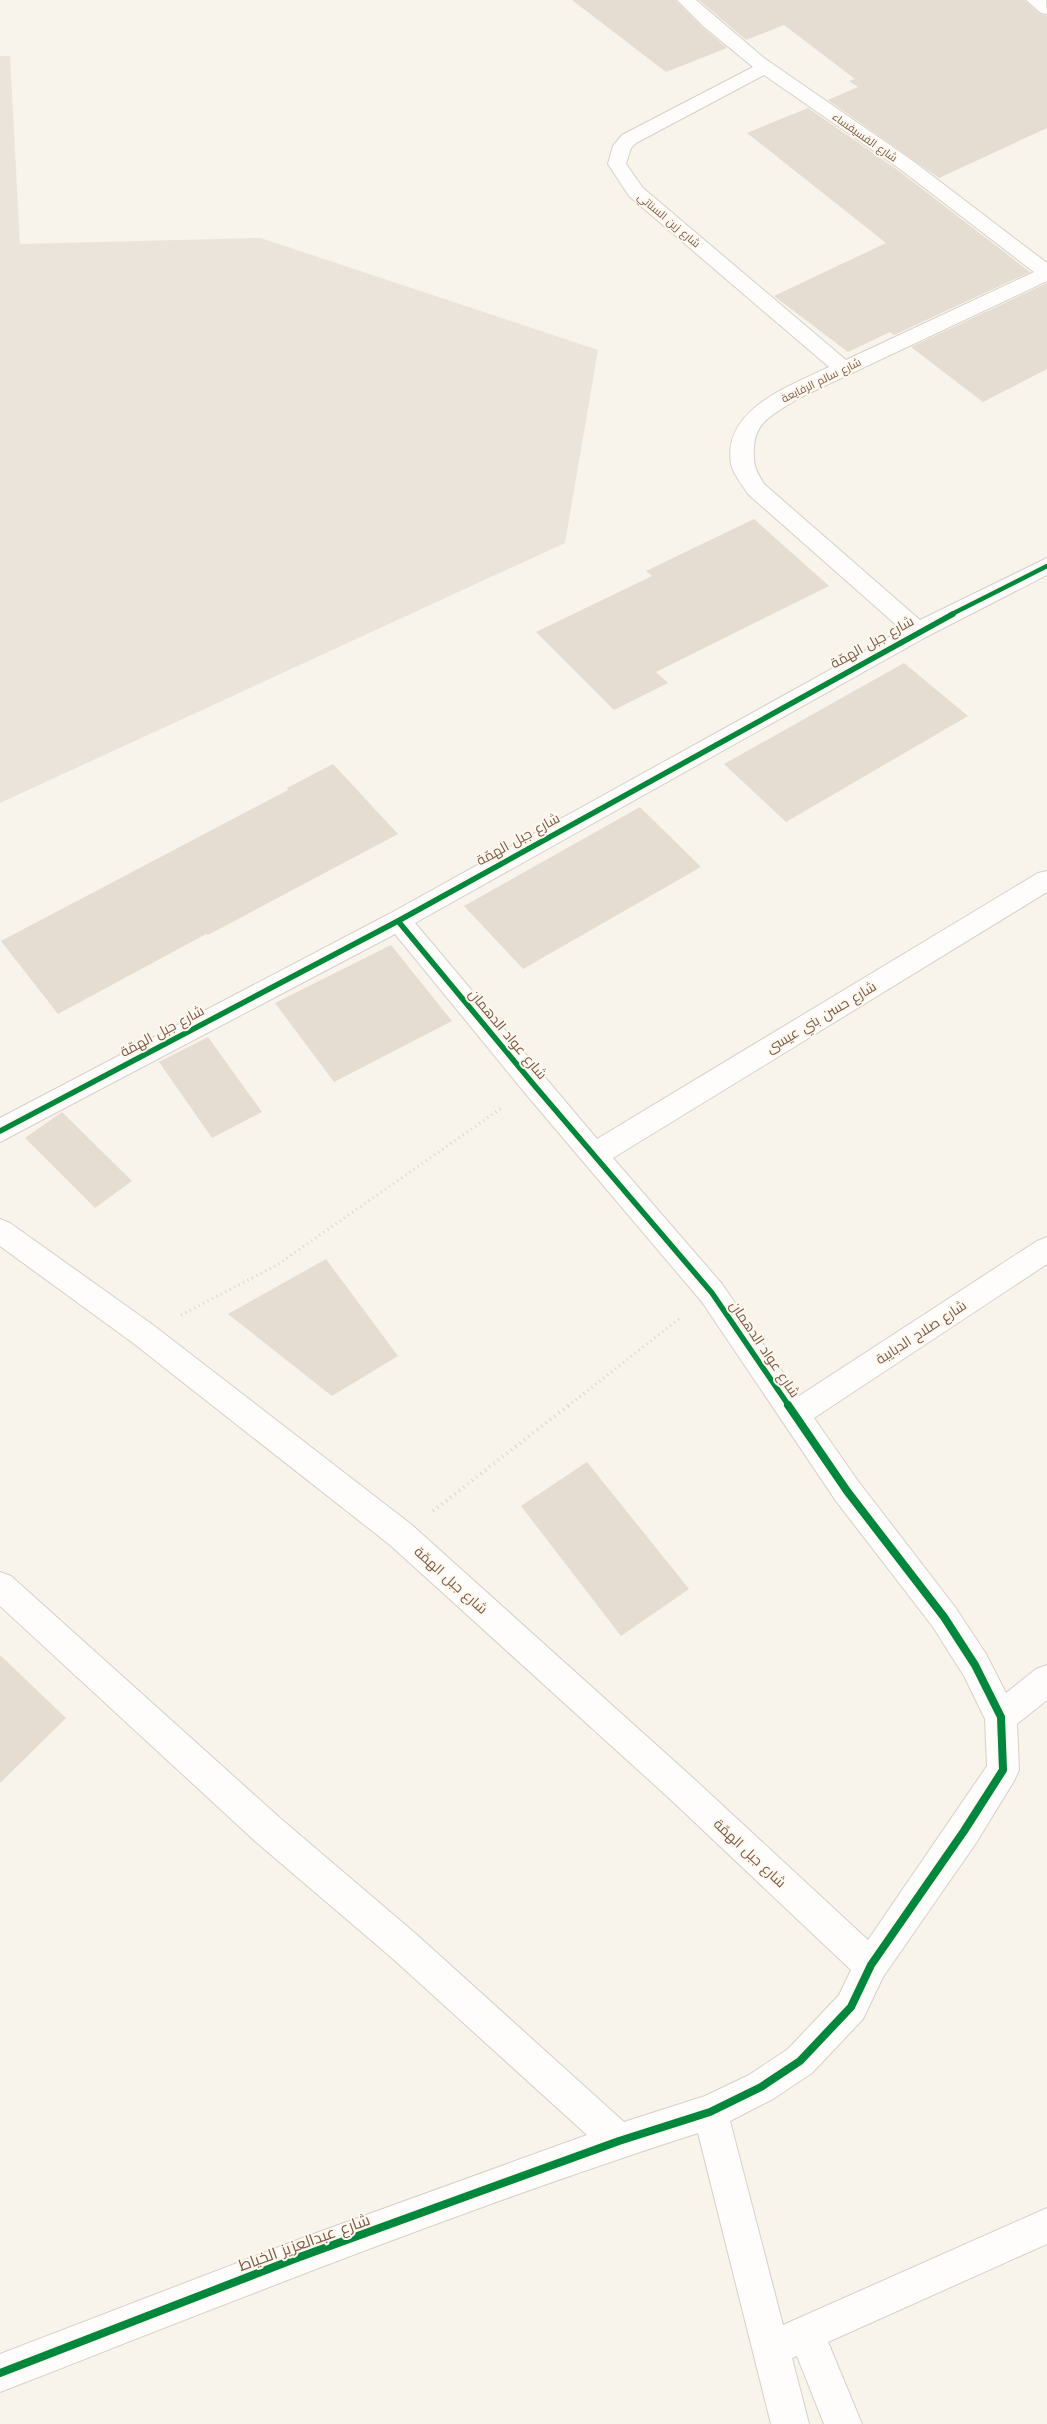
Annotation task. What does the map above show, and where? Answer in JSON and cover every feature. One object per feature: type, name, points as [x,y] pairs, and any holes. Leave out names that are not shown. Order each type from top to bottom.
[{"type":"street","name":"شارع الفسيفساء","points":[[686,0],[724,36],[764,68],[888,152],[1047,272]]},
{"type":"street","points":[[1035,0],[1047,9]]},
{"type":"street","name":"شارع زين السناتي","points":[[764,68],[629,139],[622,146],[617,164],[636,192],[844,368]]},
{"type":"street","name":"شارع سالم الرفايعة","points":[[918,631],[756,489],[742,465],[744,433],[755,418],[792,393],[1047,272]]},
{"type":"street","name":"شارع جبل الهمّة","points":[[0,1130],[398,921],[918,631],[1047,566]]},
{"type":"street","name":"شارع حسن بني عيسى","points":[[594,1155],[1047,880]]},
{"type":"street","name":"شارع عواد الدهمان","points":[[398,921],[534,1085],[712,1293],[848,1491],[944,1617],[975,1665],[1001,1717],[1003,1770],[964,1831],[871,1965]]},
{"type":"street","name":"شارع جبل الهمّة","points":[[0,1231],[143,1334],[401,1536],[682,1788],[871,1965]]},
{"type":"street","name":"شارع صلاح الدبايبة","points":[[796,1415],[1047,1249]]},
{"type":"street","points":[[0,1586],[268,1830],[404,1946],[619,2141]]},
{"type":"street","points":[[1001,1717],[1047,1680]]},
{"type":"street","name":"شارع عبدالعزيز الخياط","points":[[0,2373],[297,2258],[619,2141],[710,2112],[761,2087],[800,2061],[851,2007],[871,1965]]},
{"type":"street","points":[[710,2112],[790,2424]]},
{"type":"street","points":[[770,2349],[1047,2226]]},
{"type":"street","points":[[806,2332],[843,2424]]},
{"type":"path","points":[[143,1334],[277,1265],[534,1085]]},
{"type":"path","points":[[401,1536],[712,1293]]},
{"type":"shaded area","points":[[0,56],[10,56],[20,244],[261,238],[598,350],[565,543],[0,803]]},
{"type":"building","points":[[572,0],[675,0],[702,27],[727,48],[666,72]]},
{"type":"building","points":[[699,0],[1024,0],[1040,14],[1047,16],[1047,128],[939,178],[828,100],[858,87],[849,81],[855,79],[784,25],[746,40]]},
{"type":"building","points":[[808,108],[899,171],[1030,272],[894,335],[890,332],[848,352],[774,296],[886,243],[747,133]]},
{"type":"building","points":[[1047,283],[1047,369],[983,402],[911,347]]},
{"type":"building","points":[[754,519],[829,586],[656,672],[668,683],[614,710],[536,632],[652,576],[646,571]]},
{"type":"building","points":[[904,663],[968,716],[786,822],[724,764]]},
{"type":"building","points":[[333,764],[398,834],[58,1014],[1,941],[288,790],[287,788]]},
{"type":"building","points":[[640,807],[701,867],[523,969],[464,906]]},
{"type":"building","points":[[391,945],[452,1021],[334,1082],[275,1003]]},
{"type":"building","points":[[208,1037],[262,1112],[212,1138],[159,1062]]},
{"type":"building","points":[[62,1112],[132,1181],[95,1208],[25,1138]]},
{"type":"building","points":[[326,1259],[398,1356],[332,1396],[228,1314]]},
{"type":"building","points":[[587,1462],[689,1589],[621,1636],[521,1506]]},
{"type":"building","points":[[0,1655],[66,1718],[0,1783]]},
{"type":"cycle path","points":[[0,1131],[398,921],[918,631],[1047,566]]},
{"type":"cycle path","points":[[0,2373],[297,2258],[619,2141],[710,2112],[761,2087],[800,2061],[851,2007],[871,1965],[964,1831],[1003,1770],[1001,1717],[975,1665],[944,1617],[847,1491],[712,1293],[534,1085],[398,921]]}]
